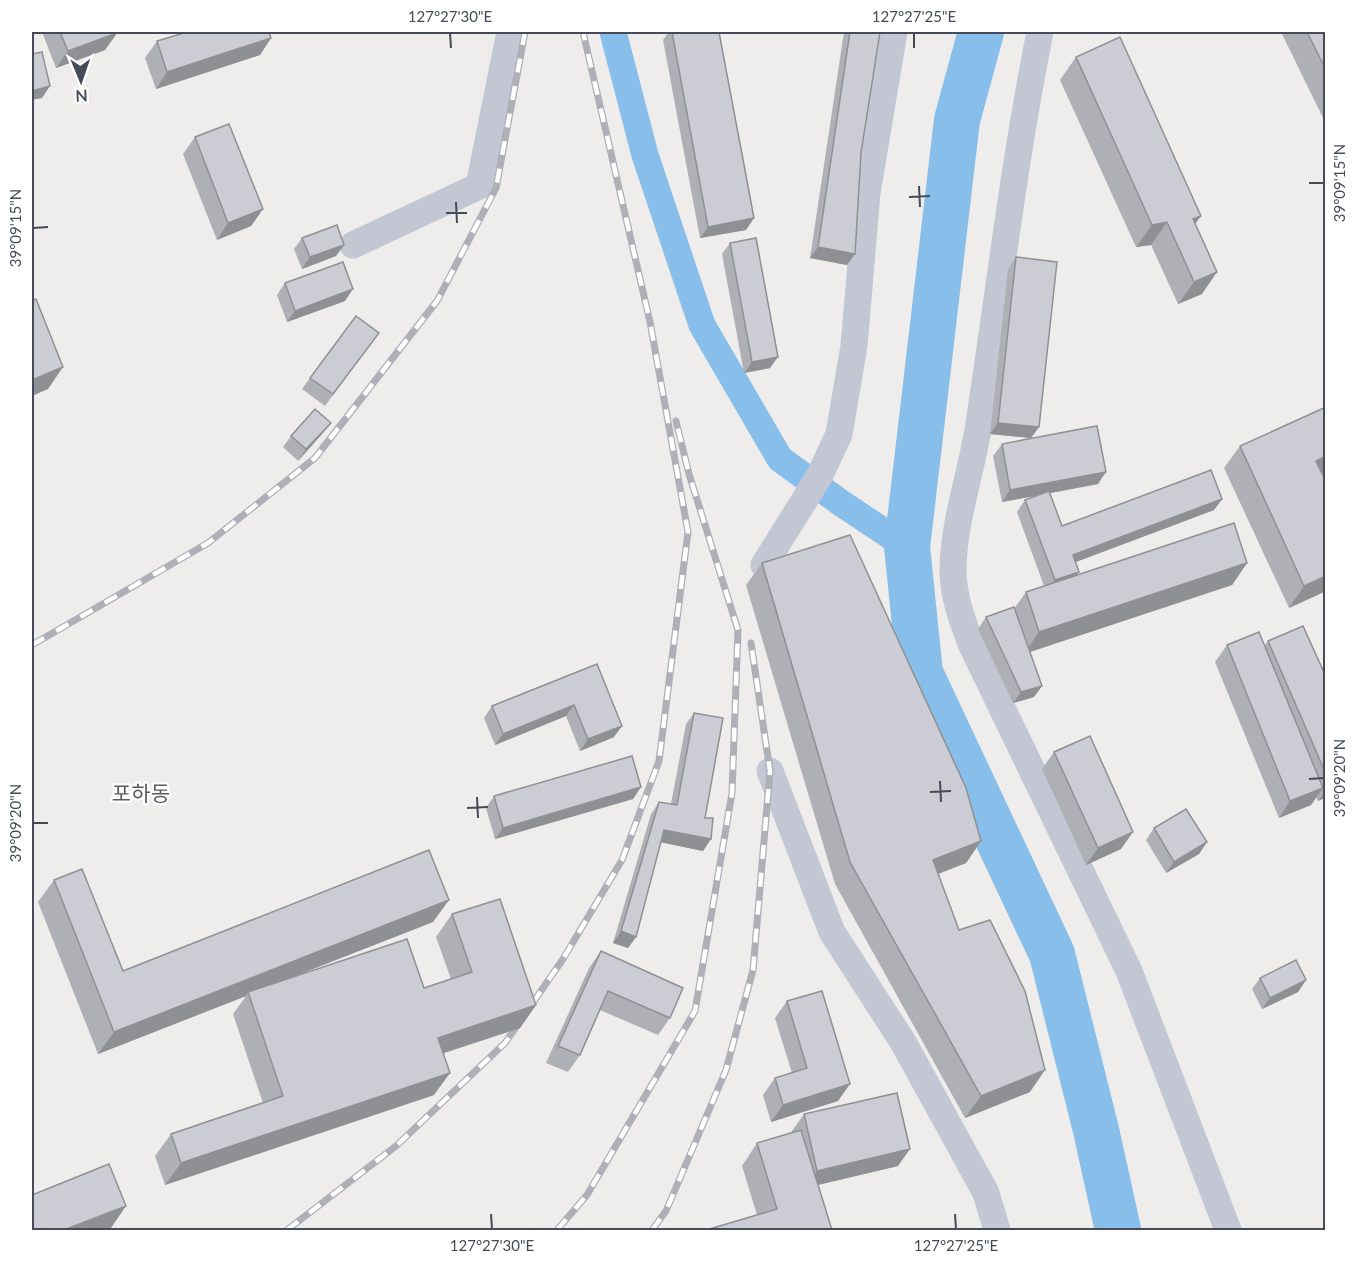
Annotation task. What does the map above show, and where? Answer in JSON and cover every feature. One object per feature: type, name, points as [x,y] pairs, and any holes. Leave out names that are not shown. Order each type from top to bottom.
[{"type":"street","points":[[353,244],[479,186],[510,32]]},
{"type":"street","points":[[764,565],[820,475],[839,434],[852,357],[867,193],[894,32]]},
{"type":"street","points":[[1040,32],[1024,109],[979,426],[958,526],[953,572],[961,618],[972,646],[1129,971],[1228,1230]]},
{"type":"street","points":[[770,771],[832,932],[903,1042],[986,1193],[997,1230]]},
{"type":"building","points":[[60,32],[117,32],[117,33],[68,51]]},
{"type":"building","points":[[187,32],[269,32],[271,38],[167,72],[157,41]]},
{"type":"building","points":[[672,32],[719,32],[754,218],[708,227]]},
{"type":"building","points":[[850,32],[880,32],[861,153],[855,254],[818,247]]},
{"type":"building","points":[[1307,32],[1326,32],[1326,70]]},
{"type":"building","points":[[1120,37],[1201,216],[1193,219],[1217,272],[1194,282],[1167,222],[1152,225],[1076,57]]},
{"type":"building","points":[[42,52],[50,86],[32,91],[32,54]]},
{"type":"building","points":[[229,124],[263,209],[228,223],[195,137]]},
{"type":"building","points":[[337,225],[344,245],[310,257],[302,238]]},
{"type":"building","points":[[756,238],[778,357],[752,362],[730,243]]},
{"type":"building","points":[[1016,257],[1057,262],[1039,427],[998,423]]},
{"type":"building","points":[[343,262],[353,289],[295,311],[285,283]]},
{"type":"building","points":[[36,299],[63,367],[32,380],[32,301]]},
{"type":"building","points":[[356,316],[379,333],[333,394],[310,378]]},
{"type":"building","points":[[1326,407],[1326,456],[1316,461],[1326,482],[1326,576],[1304,586],[1240,446]]},
{"type":"building","points":[[315,409],[331,423],[306,449],[291,436]]},
{"type":"building","points":[[1097,426],[1106,472],[1010,490],[1002,444]]},
{"type":"building","points":[[1211,470],[1222,499],[1073,555],[1079,572],[1055,580],[1025,500],[1049,491],[1062,526]]},
{"type":"building","points":[[1234,523],[1247,563],[1039,632],[1026,592]]},
{"type":"building","points":[[850,535],[966,788],[981,841],[933,860],[959,930],[990,920],[1025,991],[1045,1070],[981,1096],[850,862],[762,563]]},
{"type":"building","points":[[1014,607],[1042,686],[1021,692],[986,617]]},
{"type":"building","points":[[1303,626],[1326,677],[1326,774],[1268,641]]},
{"type":"building","points":[[1259,632],[1323,788],[1290,801],[1227,645]]},
{"type":"building","points":[[597,664],[622,726],[588,739],[574,705],[503,734],[492,706]]},
{"type":"building","points":[[694,713],[723,718],[705,818],[713,818],[711,839],[664,830],[636,937],[621,931],[659,802],[677,805]]},
{"type":"building","points":[[1090,736],[1133,832],[1098,848],[1054,752]]},
{"type":"building","points":[[632,756],[641,787],[503,828],[494,796]]},
{"type":"building","points":[[1186,809],[1207,842],[1174,862],[1154,828]]},
{"type":"building","points":[[429,850],[449,900],[114,1032],[54,880],[82,869],[123,971]]},
{"type":"building","points":[[500,899],[536,1005],[438,1038],[450,1073],[181,1163],[171,1134],[283,1096],[248,992],[407,939],[424,988],[472,972],[452,914]]},
{"type":"building","points":[[601,951],[683,988],[670,1018],[608,991],[580,1055],[558,1046]]},
{"type":"building","points":[[1296,960],[1306,980],[1270,998],[1260,978]]},
{"type":"building","points":[[822,991],[850,1084],[783,1105],[775,1078],[807,1068],[787,1001]]},
{"type":"building","points":[[897,1093],[910,1149],[817,1171],[804,1114]]},
{"type":"building","points":[[801,1130],[832,1230],[706,1230],[777,1209],[757,1143]]},
{"type":"building","points":[[109,1164],[126,1206],[64,1230],[32,1230],[32,1195]]},
{"type":"waterway","points":[[613,32],[645,155],[702,325],[780,459],[907,547]]},
{"type":"waterway","points":[[981,32],[957,120],[907,547],[920,673],[1052,954],[1096,1130],[1118,1230]]},
{"type":"railway","points":[[32,645],[208,543],[315,458],[437,301],[496,188],[525,32]]},
{"type":"railway","points":[[287,1230],[396,1146],[505,1043],[563,959],[622,860],[659,761],[688,532],[650,322],[583,32]]},
{"type":"railway","points":[[557,1230],[587,1195],[695,1011],[732,793],[738,630],[689,474],[676,421]]},
{"type":"railway","points":[[652,1230],[666,1211],[726,1070],[753,970],[770,771],[751,643]]},
{"type":"district","name":"포하동","points":[[141,794]]}]
